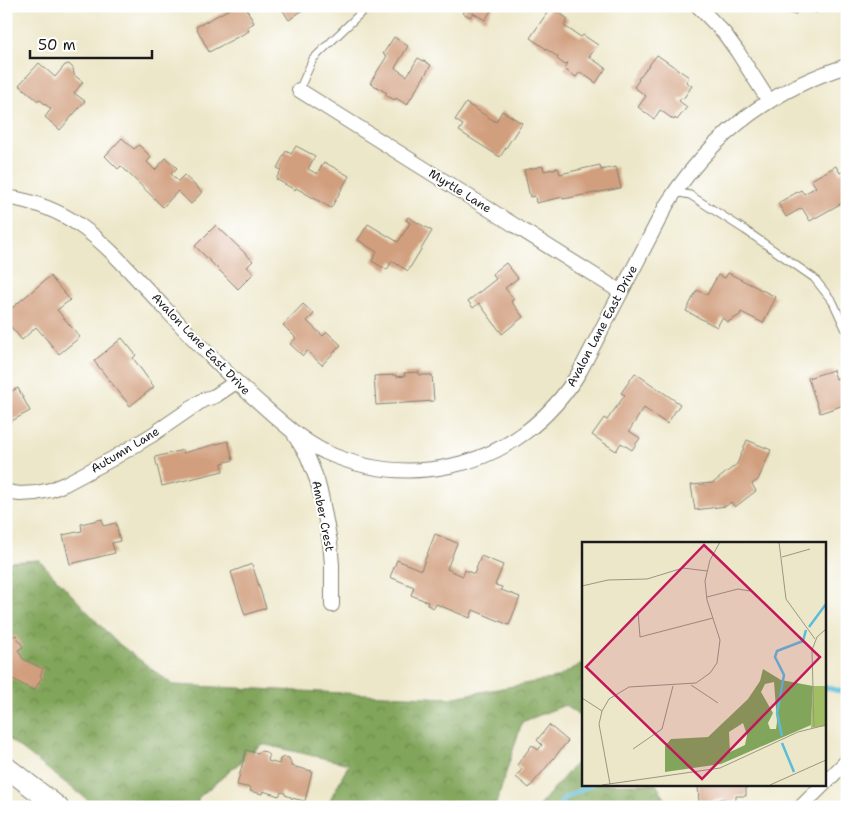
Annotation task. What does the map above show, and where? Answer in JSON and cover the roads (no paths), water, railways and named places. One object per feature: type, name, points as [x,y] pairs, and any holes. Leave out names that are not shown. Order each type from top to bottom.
[{"type":"main road","points":[[6,767],[58,807]]},
{"type":"street","points":[[698,6],[724,33],[769,101]]},
{"type":"street","name":"Avalon Lane East Drive","points":[[6,197],[35,203],[52,210],[80,224],[94,235],[236,382],[294,432],[313,445],[340,458],[368,466],[413,471],[444,468],[486,455],[507,445],[526,433],[559,402],[580,371],[659,218],[693,167],[714,144],[738,123],[769,101],[804,82],[847,66]]},
{"type":"street","name":"Myrtle Lane","points":[[299,90],[621,292]]},
{"type":"street","name":"Autumn Lane","points":[[6,492],[20,494],[36,493],[65,484],[112,459],[152,435],[203,400],[215,396],[236,382]]},
{"type":"street","name":"Amber Crest","points":[[294,432],[307,455],[322,495],[330,542],[332,605]]},
{"type":"street","points":[[826,782],[847,761]]},
{"type":"street","points":[[801,807],[822,786]]},
{"type":"lane","points":[[299,90],[313,59],[368,6]]},
{"type":"lane","points":[[675,192],[690,195],[745,230],[814,278],[833,302],[845,328]]},
{"type":"waterway","points":[[826,688],[847,693]]},
{"type":"waterway","points":[[558,807],[565,798],[588,786]]}]
